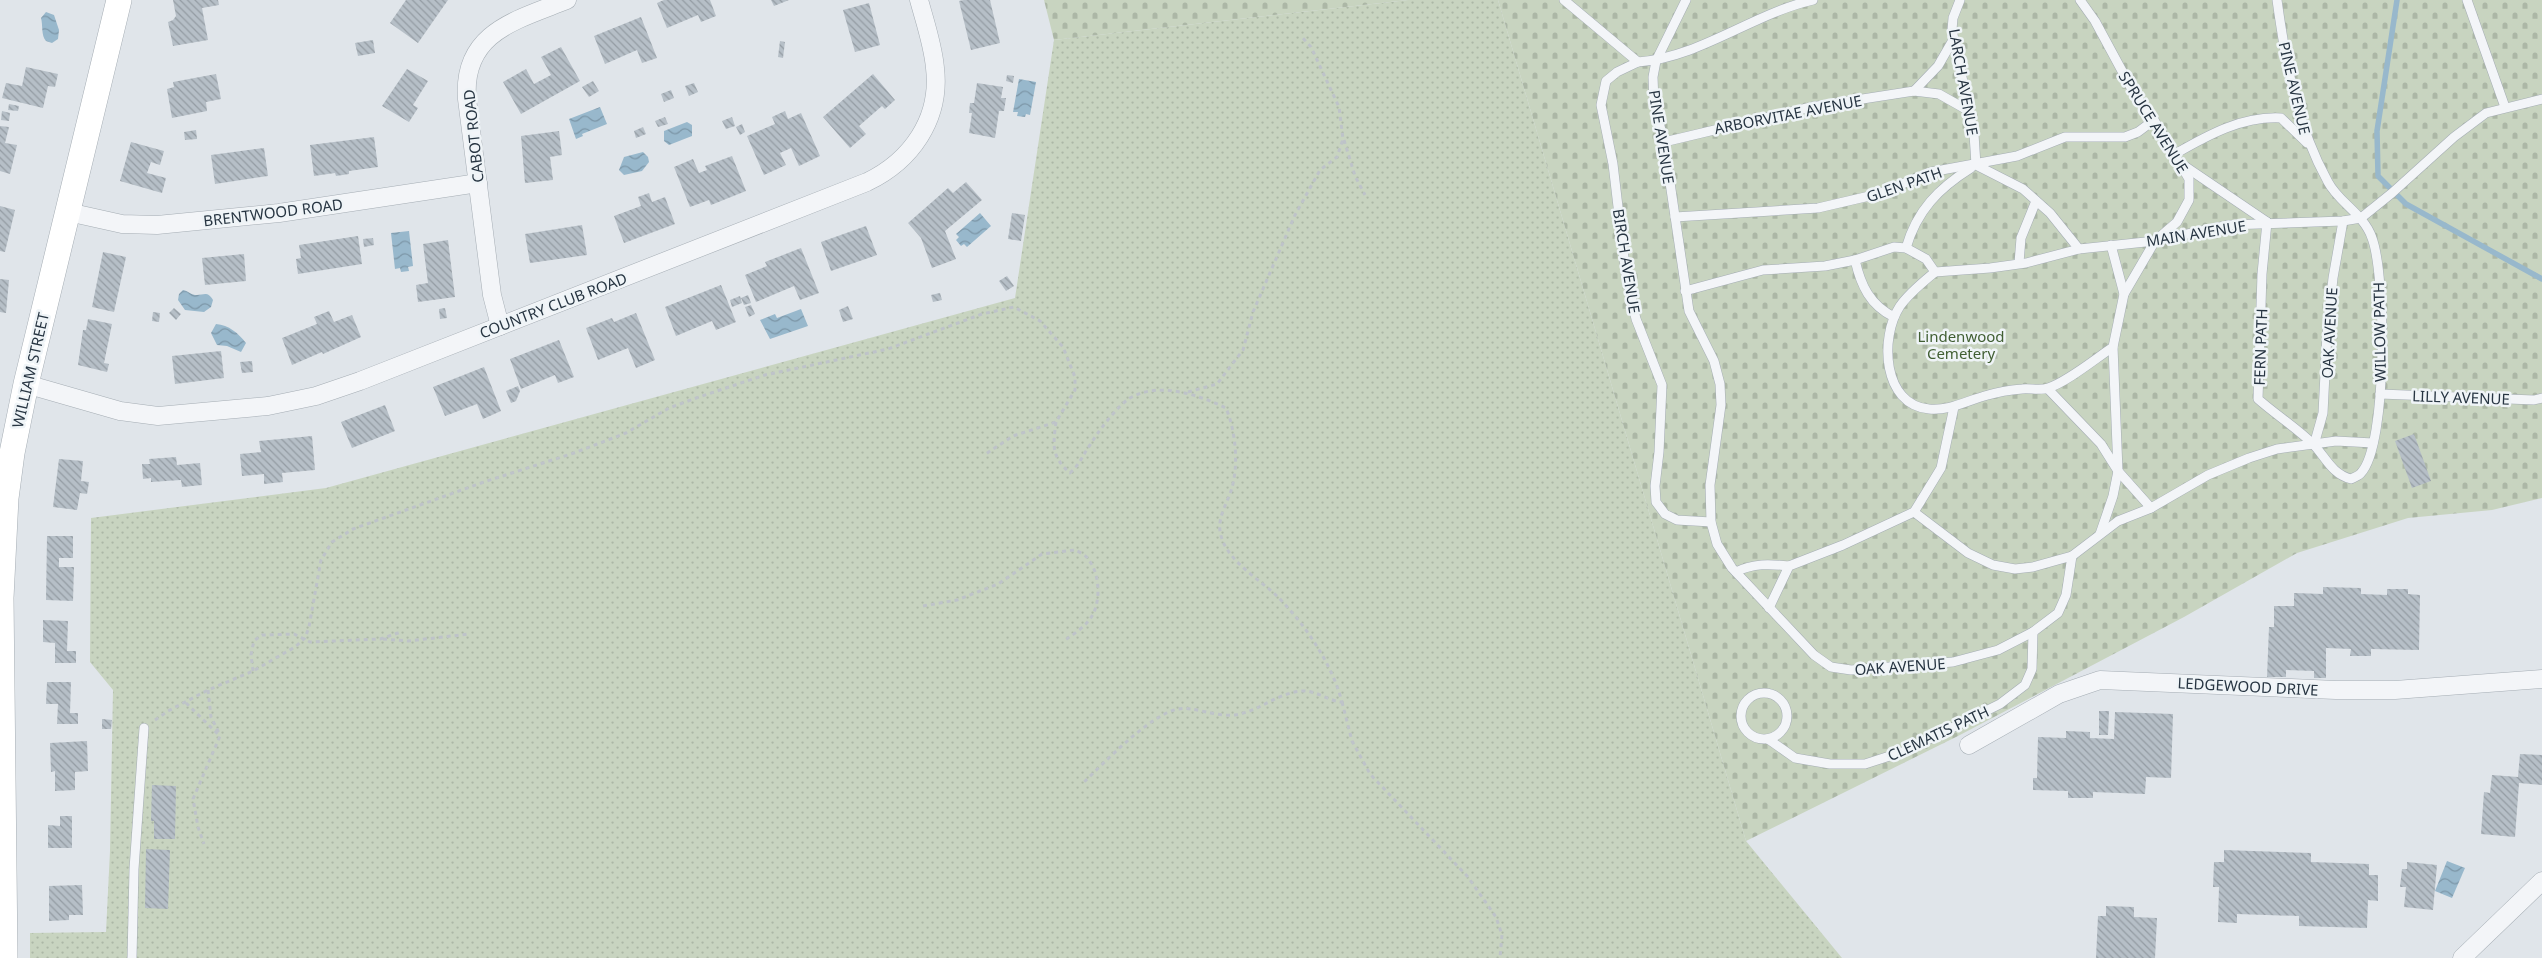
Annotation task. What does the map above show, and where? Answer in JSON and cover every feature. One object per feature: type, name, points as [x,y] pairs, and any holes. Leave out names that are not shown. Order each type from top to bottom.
[{"type":"main road","name":"WILLIAM STREET","points":[[5,958],[1,634],[4,477],[119,0]]},
{"type":"street","name":"CABOT ROAD","points":[[500,326],[492,295],[466,87],[471,64],[476,52],[501,27],[567,0]]},
{"type":"street","name":"COUNTRY CLUB ROAD","points":[[26,384],[103,407],[142,415],[174,415],[268,406],[308,398],[345,386],[867,182],[894,166],[906,156],[924,130],[934,100],[936,68],[919,0]]},
{"type":"street","name":"BRENTWOOD ROAD","points":[[68,212],[122,224],[157,225],[279,213],[478,183]]},
{"type":"street","name":"LEDGEWOOD DRIVE","points":[[1970,745],[2059,694],[2100,680],[2115,678],[2336,690],[2395,690],[2542,679]]},
{"type":"street","points":[[2462,958],[2542,881]]},
{"type":"lane","points":[[1564,0],[1638,62],[1656,61],[1684,52],[1813,0]]},
{"type":"lane","points":[[1656,61],[1686,0]]},
{"type":"lane","name":"LARCH AVENUE","points":[[1960,0],[1953,18],[1954,40],[1974,134],[1976,165]]},
{"type":"lane","name":"SPRUCE AVENUE","points":[[2080,0],[2095,21],[2136,95],[2154,120],[2189,179],[2189,200],[2177,222],[2155,241],[2124,294]]},
{"type":"lane","name":"PINE AVENUE","points":[[2277,0],[2294,97],[2308,144],[2329,184],[2361,218]]},
{"type":"lane","points":[[2467,0],[2505,107]]},
{"type":"lane","points":[[1914,91],[1938,66],[1954,40]]},
{"type":"lane","name":"PINE AVENUE","points":[[1656,61],[1653,77],[1654,102],[1664,142],[1685,291]]},
{"type":"lane","name":"BIRCH AVENUE","points":[[1638,62],[1617,72],[1606,81],[1601,106],[1614,164],[1630,293],[1636,319],[1662,385],[1656,502],[1664,514],[1677,520],[1711,522]]},
{"type":"lane","name":"ARBORVITAE AVENUE","points":[[1664,142],[1811,107],[1914,91],[1939,94],[1969,111]]},
{"type":"lane","name":"MAIN AVENUE","points":[[1935,272],[2020,264],[2079,249],[2155,241],[2229,225],[2267,222],[2343,221],[2361,218],[2486,113],[2542,99]]},
{"type":"lane","points":[[2175,154],[2203,137],[2231,125],[2267,118],[2281,118],[2308,144]]},
{"type":"lane","name":"GLEN PATH","points":[[1675,217],[1818,208],[1878,194],[1931,172],[2017,156],[2065,137],[2126,137],[2138,132],[2154,120]]},
{"type":"lane","points":[[2181,164],[2267,222]]},
{"type":"lane","points":[[1906,248],[1911,229],[1926,205],[1950,181],[1976,165],[2023,189],[2050,213],[2079,249]]},
{"type":"lane","points":[[2020,264],[2021,238],[2036,201]]},
{"type":"lane","name":"WILLOW PATH","points":[[2314,445],[2327,463],[2342,476],[2351,479],[2360,474],[2367,462],[2373,442],[2380,394],[2382,360],[2378,261],[2372,237],[2361,218]]},
{"type":"lane","name":"OAK AVENUE","points":[[2314,445],[2323,413],[2329,315],[2343,221]]},
{"type":"lane","name":"FERN PATH","points":[[2267,222],[2262,274],[2258,399],[2314,445]]},
{"type":"lane","points":[[2099,535],[2113,496],[2118,471],[2113,347],[2124,294],[2110,245]]},
{"type":"lane","points":[[1685,291],[1763,270],[1824,266],[1855,260],[1882,250],[1906,248],[1926,259],[1935,272],[1914,289],[1900,306],[1894,318],[1888,339],[1889,367],[1897,391],[1909,402],[1926,409],[1941,410],[1954,407],[1988,394],[2022,389],[2048,389],[2113,347]]},
{"type":"lane","points":[[1855,260],[1859,277],[1869,298],[1880,310],[1894,318]]},
{"type":"lane","name":"OAK AVENUE","points":[[1685,291],[1689,311],[1714,361],[1720,384],[1721,405],[1710,485],[1711,522],[1716,544],[1736,572],[1814,655],[1831,666],[1851,670],[1953,662],[1998,650],[2033,632],[2058,613],[2066,595],[2072,556]]},
{"type":"lane","points":[[2048,389],[2101,444],[2118,471],[2150,508]]},
{"type":"lane","name":"LILLY AVENUE","points":[[2380,394],[2534,400],[2542,398]]},
{"type":"lane","points":[[1736,572],[1748,566],[1770,564],[1789,566],[1843,545],[1914,512],[1941,468],[1954,407]]},
{"type":"lane","points":[[1914,512],[1968,553],[1992,565],[2015,569],[2072,556],[2118,521],[2150,508],[2208,475],[2277,448],[2336,441],[2373,442]]},
{"type":"lane","points":[[1769,608],[1789,566]]},
{"type":"lane","name":"CLEMATIS PATH","points":[[1768,739],[1795,758],[1830,764],[1865,764],[1905,752],[2000,704],[2025,685],[2032,669],[2033,632]]},
{"type":"lane","points":[[1759,693],[1768,693],[1776,696],[1786,711],[1783,729],[1768,739],[1759,739],[1751,735],[1741,720],[1744,703],[1750,696],[1759,693]]},
{"type":"lane","points":[[132,958],[134,869],[144,728]]},
{"type":"path","points":[[1301,36],[1311,48],[1339,108],[1343,139],[1365,195]]},
{"type":"path","points":[[1185,393],[1217,384],[1243,350],[1253,312],[1295,215],[1320,170],[1337,157],[1343,139]]},
{"type":"path","points":[[144,728],[168,711],[208,690],[253,671],[295,648],[304,638],[309,627],[321,560],[332,542],[353,529],[484,482],[574,453],[626,433],[669,408],[765,375],[888,349],[982,314],[1014,307],[1040,321],[1052,332],[1069,359],[1075,390],[1056,422],[1053,446],[1059,463],[1070,473],[1082,462],[1090,445],[1129,399],[1143,393],[1172,391],[1185,393],[1205,398],[1226,408],[1233,425],[1235,472],[1232,489],[1222,516],[1220,531],[1232,557],[1279,598],[1300,622],[1313,641],[1338,687],[1352,741],[1370,774],[1468,877],[1496,917],[1502,935],[1500,958]]},
{"type":"path","points":[[984,455],[1013,436],[1027,434],[1056,422]]},
{"type":"path","points":[[923,606],[957,600],[998,584],[1042,554],[1075,550],[1088,559],[1098,581],[1098,597],[1092,617],[1076,633],[1065,640]]},
{"type":"path","points":[[380,639],[401,632]]},
{"type":"path","points":[[253,671],[251,655],[258,637],[294,634],[310,642],[380,639],[408,641],[469,634]]},
{"type":"path","points":[[204,844],[198,828],[193,799],[220,736],[211,717],[208,690]]},
{"type":"path","points":[[1083,783],[1128,740],[1170,711],[1180,708],[1217,716],[1234,715],[1254,711],[1276,697],[1304,691],[1342,702]]},
{"type":"path","points":[[186,703],[220,736]]},
{"type":"green space","points":[[1044,0],[1408,0],[1054,40]]},
{"type":"green space","points":[[1408,0],[1498,0],[1746,841],[1842,958],[30,958],[30,933],[106,932],[110,851],[113,690],[90,662],[91,518],[326,488],[1015,298],[1054,40]]},
{"type":"green space","name":"Lindenwood Cemetery","points":[[1498,0],[2542,0],[2542,498],[2492,510],[2408,518],[2297,553],[2184,617],[1958,736],[1746,841]]},
{"type":"water","points":[[46,12],[54,15],[59,30],[58,39],[52,43],[44,39],[41,18]]},
{"type":"water","points":[[1019,79],[1036,82],[1030,115],[1026,114],[1025,117],[1017,116],[1018,112],[1013,112]]},
{"type":"water","points":[[600,107],[607,124],[582,134],[583,136],[576,139],[569,119]]},
{"type":"water","points":[[687,122],[692,125],[692,136],[669,145],[664,141],[664,131]]},
{"type":"water","points":[[643,152],[648,157],[649,162],[642,171],[624,175],[619,170],[624,157]]},
{"type":"water","points":[[980,213],[991,226],[967,247],[964,244],[961,246],[956,240],[959,237],[956,234]]},
{"type":"water","points":[[409,231],[413,266],[408,267],[409,271],[401,272],[400,268],[395,269],[391,233]]},
{"type":"water","points":[[183,290],[195,295],[209,295],[213,300],[211,307],[204,312],[185,310],[178,300],[179,294]]},
{"type":"water","points":[[801,309],[808,326],[770,339],[760,320],[775,314],[777,318]]},
{"type":"water","points":[[216,324],[229,328],[243,339],[246,343],[241,352],[227,346],[217,345],[211,333]]},
{"type":"water","points":[[2447,861],[2465,868],[2452,898],[2435,891]]},
{"type":"building","points":[[173,0],[218,0],[219,5],[202,8],[208,40],[173,46],[168,22],[176,16]]},
{"type":"building","points":[[406,0],[448,0],[418,43],[390,23]]},
{"type":"building","points":[[664,0],[710,0],[716,16],[701,22],[698,15],[667,28],[657,3]]},
{"type":"building","points":[[771,0],[789,0],[774,6]]},
{"type":"building","points":[[990,0],[1000,43],[971,50],[959,1]]},
{"type":"building","points":[[869,3],[880,45],[855,52],[843,10]]},
{"type":"building","points":[[641,17],[657,58],[642,63],[637,50],[605,64],[594,36]]},
{"type":"building","points":[[373,40],[375,53],[358,56],[355,43]]},
{"type":"building","points":[[780,41],[785,42],[783,58],[778,57]]},
{"type":"building","points":[[561,47],[580,81],[521,114],[503,82],[526,69],[534,84],[551,75],[541,57]]},
{"type":"building","points":[[26,67],[58,74],[55,87],[48,86],[43,108],[2,98],[6,83],[22,86]]},
{"type":"building","points":[[407,69],[428,81],[413,105],[418,108],[409,122],[382,106]]},
{"type":"building","points":[[216,74],[221,99],[206,102],[207,111],[172,118],[167,89],[174,87],[173,82]]},
{"type":"building","points":[[873,74],[895,100],[885,109],[882,106],[859,126],[866,134],[850,148],[823,117]]},
{"type":"building","points":[[1007,75],[1014,76],[1013,83],[1006,81]]},
{"type":"building","points":[[593,81],[599,91],[589,97],[582,87]]},
{"type":"building","points":[[694,83],[698,92],[689,96],[685,86]]},
{"type":"building","points":[[977,83],[1003,87],[1001,98],[1006,98],[1004,111],[999,111],[995,138],[969,133],[972,113],[969,113],[970,103],[974,103]]},
{"type":"building","points":[[671,90],[674,98],[664,102],[661,94]]},
{"type":"building","points":[[9,104],[19,106],[18,111],[8,110]]},
{"type":"building","points":[[2,111],[10,113],[9,121],[1,120]]},
{"type":"building","points":[[785,111],[788,119],[801,113],[820,156],[799,166],[791,148],[780,153],[786,165],[764,175],[747,136],[775,124],[772,117]]},
{"type":"building","points":[[665,117],[668,124],[658,127],[655,121]]},
{"type":"building","points":[[732,117],[735,126],[726,129],[722,121]]},
{"type":"building","points":[[742,124],[745,132],[740,135],[736,127]]},
{"type":"building","points":[[0,126],[9,127],[5,143],[17,145],[10,174],[0,171]]},
{"type":"building","points":[[643,127],[646,134],[636,138],[634,131]]},
{"type":"building","points":[[196,130],[197,139],[185,140],[184,132]]},
{"type":"building","points":[[559,131],[562,155],[550,157],[553,180],[525,183],[521,136]]},
{"type":"building","points":[[374,137],[378,167],[349,171],[349,174],[336,176],[335,173],[314,176],[310,145]]},
{"type":"building","points":[[131,142],[164,151],[160,165],[151,162],[147,173],[166,178],[162,193],[120,181]]},
{"type":"building","points":[[264,148],[268,176],[215,184],[211,155]]},
{"type":"building","points":[[732,156],[746,191],[711,205],[709,200],[690,207],[674,167],[693,159],[699,173],[707,170],[705,166]]},
{"type":"building","points":[[966,182],[982,200],[945,231],[956,259],[932,268],[921,238],[908,223],[948,188],[953,193]]},
{"type":"building","points":[[649,193],[652,202],[665,197],[675,224],[624,243],[614,216],[641,206],[638,197]]},
{"type":"building","points":[[0,206],[15,210],[5,252],[0,251]]},
{"type":"building","points":[[1012,213],[1025,215],[1021,241],[1008,239]]},
{"type":"building","points":[[582,225],[587,255],[530,263],[525,234]]},
{"type":"building","points":[[866,226],[877,255],[831,271],[821,242]]},
{"type":"building","points":[[358,236],[362,264],[298,274],[296,259],[301,258],[299,245]]},
{"type":"building","points":[[373,238],[374,245],[364,247],[363,239]]},
{"type":"building","points":[[448,240],[455,297],[418,302],[416,285],[428,283],[423,244]]},
{"type":"building","points":[[801,248],[819,293],[800,300],[794,286],[756,302],[745,275],[767,266],[765,262]]},
{"type":"building","points":[[103,252],[126,257],[114,312],[92,307]]},
{"type":"building","points":[[244,254],[246,281],[205,285],[202,258]]},
{"type":"building","points":[[1007,276],[1014,286],[1006,291],[999,281]]},
{"type":"building","points":[[0,279],[9,280],[6,313],[0,312]]},
{"type":"building","points":[[721,285],[736,322],[716,330],[712,321],[676,336],[665,307]]},
{"type":"building","points":[[940,293],[942,300],[933,302],[931,295]]},
{"type":"building","points":[[748,295],[751,303],[744,305],[741,298]]},
{"type":"building","points":[[740,296],[742,303],[732,307],[730,300]]},
{"type":"building","points":[[751,305],[755,314],[749,317],[745,307]]},
{"type":"building","points":[[848,306],[853,319],[843,322],[839,310]]},
{"type":"building","points":[[174,308],[181,314],[176,320],[169,313]]},
{"type":"building","points":[[445,308],[447,318],[440,319],[439,309]]},
{"type":"building","points":[[329,311],[334,322],[352,315],[361,337],[292,365],[282,338],[317,324],[314,317]]},
{"type":"building","points":[[153,312],[160,313],[159,322],[152,321]]},
{"type":"building","points":[[636,313],[655,360],[636,368],[628,348],[598,360],[586,328],[612,318],[614,322]]},
{"type":"building","points":[[88,319],[112,324],[104,363],[109,364],[107,372],[78,365],[83,330],[86,330]]},
{"type":"building","points":[[559,340],[574,377],[558,383],[555,375],[521,389],[510,359]]},
{"type":"building","points":[[221,351],[224,378],[175,384],[172,356]]},
{"type":"building","points":[[252,361],[253,372],[242,373],[240,362]]},
{"type":"building","points":[[484,367],[501,411],[483,419],[477,404],[445,416],[433,387]]},
{"type":"building","points":[[518,386],[520,391],[516,401],[511,403],[506,391]]},
{"type":"building","points":[[385,405],[395,431],[352,448],[341,422]]},
{"type":"building","points":[[2414,434],[2431,481],[2412,488],[2395,441]]},
{"type":"building","points":[[312,436],[315,470],[282,473],[283,482],[264,484],[264,474],[242,476],[240,454],[261,452],[259,441]]},
{"type":"building","points":[[176,457],[177,465],[200,463],[202,485],[182,487],[181,480],[151,482],[151,478],[143,479],[142,464],[150,464],[149,459]]},
{"type":"building","points":[[59,459],[83,461],[81,481],[89,482],[87,494],[80,493],[77,510],[53,507]]},
{"type":"building","points":[[47,536],[73,536],[73,558],[59,558],[59,567],[74,567],[73,601],[46,600]]},
{"type":"building","points":[[2323,587],[2361,588],[2361,594],[2387,595],[2387,589],[2408,589],[2408,594],[2420,595],[2419,650],[2371,649],[2371,656],[2350,656],[2351,649],[2326,648],[2326,678],[2314,678],[2314,671],[2286,670],[2286,677],[2267,677],[2269,627],[2274,627],[2274,606],[2294,606],[2294,593],[2323,594]]},
{"type":"building","points":[[43,620],[68,621],[67,651],[76,651],[76,663],[55,663],[55,643],[43,642]]},
{"type":"building","points":[[47,682],[71,682],[70,713],[78,713],[78,724],[57,724],[58,704],[46,704]]},
{"type":"building","points":[[2099,711],[2109,711],[2108,735],[2099,735]]},
{"type":"building","points":[[2115,712],[2173,714],[2171,778],[2146,777],[2145,794],[2093,792],[2093,798],[2068,798],[2068,791],[2033,790],[2033,778],[2037,778],[2038,737],[2066,738],[2066,731],[2090,732],[2090,738],[2114,739]]},
{"type":"building","points":[[102,719],[112,720],[111,729],[102,729]]},
{"type":"building","points":[[87,741],[88,771],[75,772],[75,790],[55,791],[55,771],[51,772],[50,743]]},
{"type":"building","points":[[2520,754],[2542,755],[2542,785],[2519,783],[2515,837],[2481,834],[2484,792],[2490,793],[2492,775],[2518,777]]},
{"type":"building","points":[[152,785],[176,786],[175,839],[154,839],[154,821],[151,821]]},
{"type":"building","points":[[60,816],[72,816],[72,848],[48,848],[48,825],[60,826]]},
{"type":"building","points":[[146,849],[170,850],[168,909],[145,908]]},
{"type":"building","points":[[2224,850],[2311,853],[2311,862],[2369,864],[2369,875],[2378,875],[2378,901],[2368,900],[2367,928],[2299,926],[2299,916],[2237,914],[2237,923],[2218,922],[2219,887],[2213,887],[2214,862],[2224,862]]},
{"type":"building","points":[[2407,862],[2437,865],[2433,910],[2404,907],[2406,887],[2400,887],[2402,869],[2407,869]]},
{"type":"building","points":[[82,885],[83,915],[69,915],[69,920],[49,921],[49,886]]},
{"type":"building","points":[[2106,906],[2134,907],[2134,917],[2157,918],[2155,958],[2096,958],[2098,916],[2106,916]]},
{"type":"waterway","points":[[2397,0],[2377,131],[2378,176],[2406,204],[2542,279]]}]
